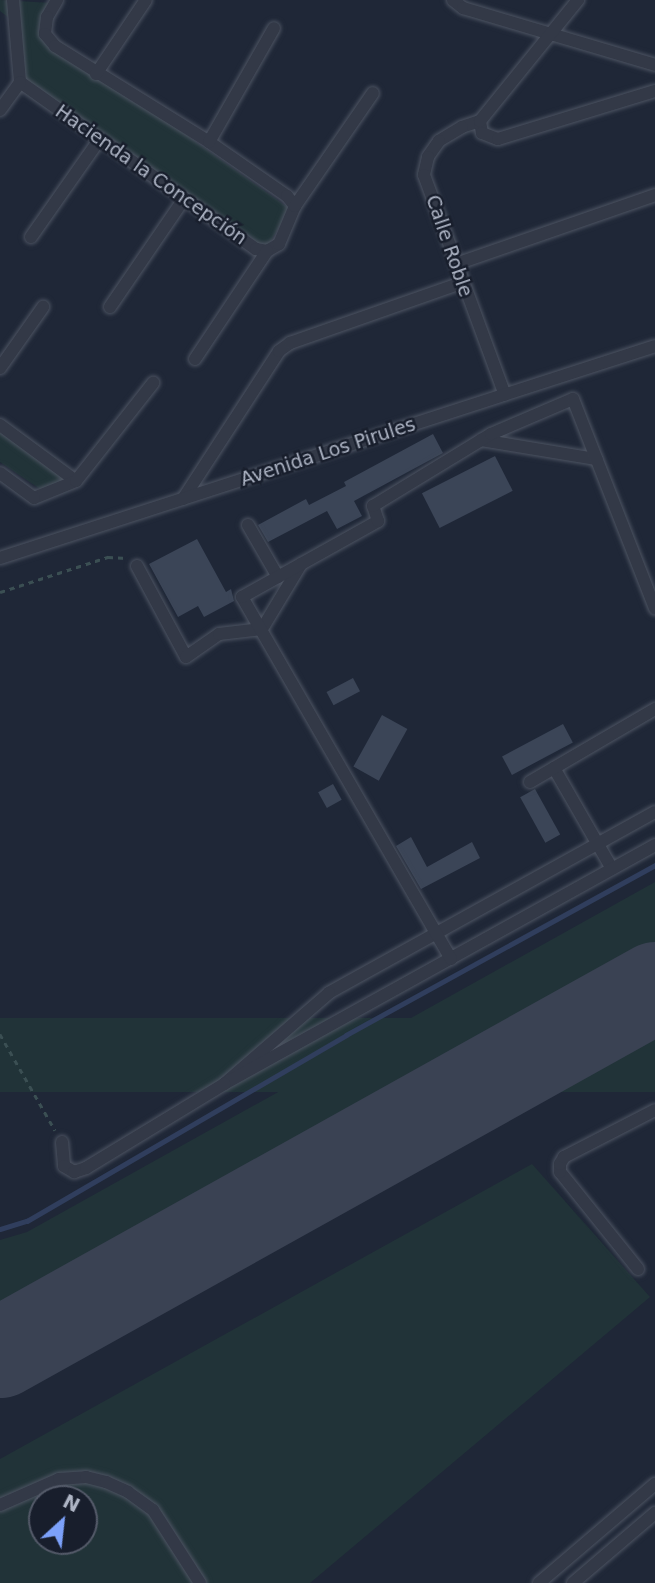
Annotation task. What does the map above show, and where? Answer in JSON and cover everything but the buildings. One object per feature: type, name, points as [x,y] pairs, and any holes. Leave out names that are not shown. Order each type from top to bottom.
[{"type":"street","points":[[0,110],[20,82],[13,0]]},
{"type":"street","points":[[57,0],[47,17],[45,34],[55,46],[209,142],[287,196],[295,206]]},
{"type":"street","points":[[96,74],[146,0]]},
{"type":"street","points":[[453,0],[463,8],[655,65]]},
{"type":"street","points":[[578,0],[480,121],[482,133],[498,139],[655,91]]},
{"type":"street","points":[[209,142],[274,28]]},
{"type":"street","name":"Hacienda la Concepción","points":[[20,82],[184,200],[256,249],[267,251],[279,243],[295,206],[302,200],[373,93]]},
{"type":"street","name":"Calle Roble","points":[[480,121],[462,127],[439,141],[428,157],[424,175],[461,283],[505,395]]},
{"type":"street","points":[[31,237],[100,139]]},
{"type":"street","points":[[456,264],[655,195]]},
{"type":"street","points":[[110,307],[184,200]]},
{"type":"street","points":[[195,359],[267,251]]},
{"type":"street","points":[[183,499],[279,351],[289,343],[461,283]]},
{"type":"street","points":[[0,368],[43,307]]},
{"type":"street","name":"Avenida Los Pirules","points":[[0,558],[655,346]]},
{"type":"street","points":[[0,473],[34,498],[76,481],[153,383]]},
{"type":"street","points":[[451,959],[242,597],[378,521],[373,506],[481,440],[573,399],[655,608]]},
{"type":"street","points":[[0,425],[76,481]]},
{"type":"street","points":[[481,440],[596,459]]},
{"type":"street","points":[[247,525],[278,577]]},
{"type":"street","points":[[262,629],[301,564]]},
{"type":"street","points":[[137,566],[186,657],[219,634],[262,629]]},
{"type":"street","points":[[530,782],[655,709]]},
{"type":"street","points":[[554,768],[611,869]]},
{"type":"street","points":[[224,1084],[329,993],[655,812]]},
{"type":"street","points":[[62,1142],[64,1166],[74,1172],[224,1084],[655,845]]},
{"type":"street","points":[[638,1269],[560,1172],[560,1164],[564,1157],[655,1110]]},
{"type":"street","points":[[0,1504],[59,1479],[86,1476],[106,1482],[128,1492],[153,1510],[200,1583]]},
{"type":"street","points":[[539,1583],[653,1491]]},
{"type":"street","points":[[572,1583],[655,1513]]},
{"type":"path","points":[[0,592],[108,557],[126,556],[137,566]]},
{"type":"path","points":[[0,1034],[62,1142]]},
{"type":"shaded area","points":[[0,0],[52,3],[43,33],[290,209],[266,249],[21,81],[18,25],[0,11]]},
{"type":"shaded area","points":[[0,428],[71,481],[43,491],[0,462]]},
{"type":"shaded area","points":[[655,882],[655,957],[0,1321],[0,1240],[27,1232]]},
{"type":"shaded area","points":[[0,1018],[655,1018],[655,1092],[0,1092]]},
{"type":"shaded area","points":[[532,1164],[650,1297],[310,1583],[0,1583],[0,1459]]},
{"type":"waterway","points":[[0,1229],[27,1221],[346,1035],[655,865]]},
{"type":"runway","points":[[0,1352],[655,987]]}]
